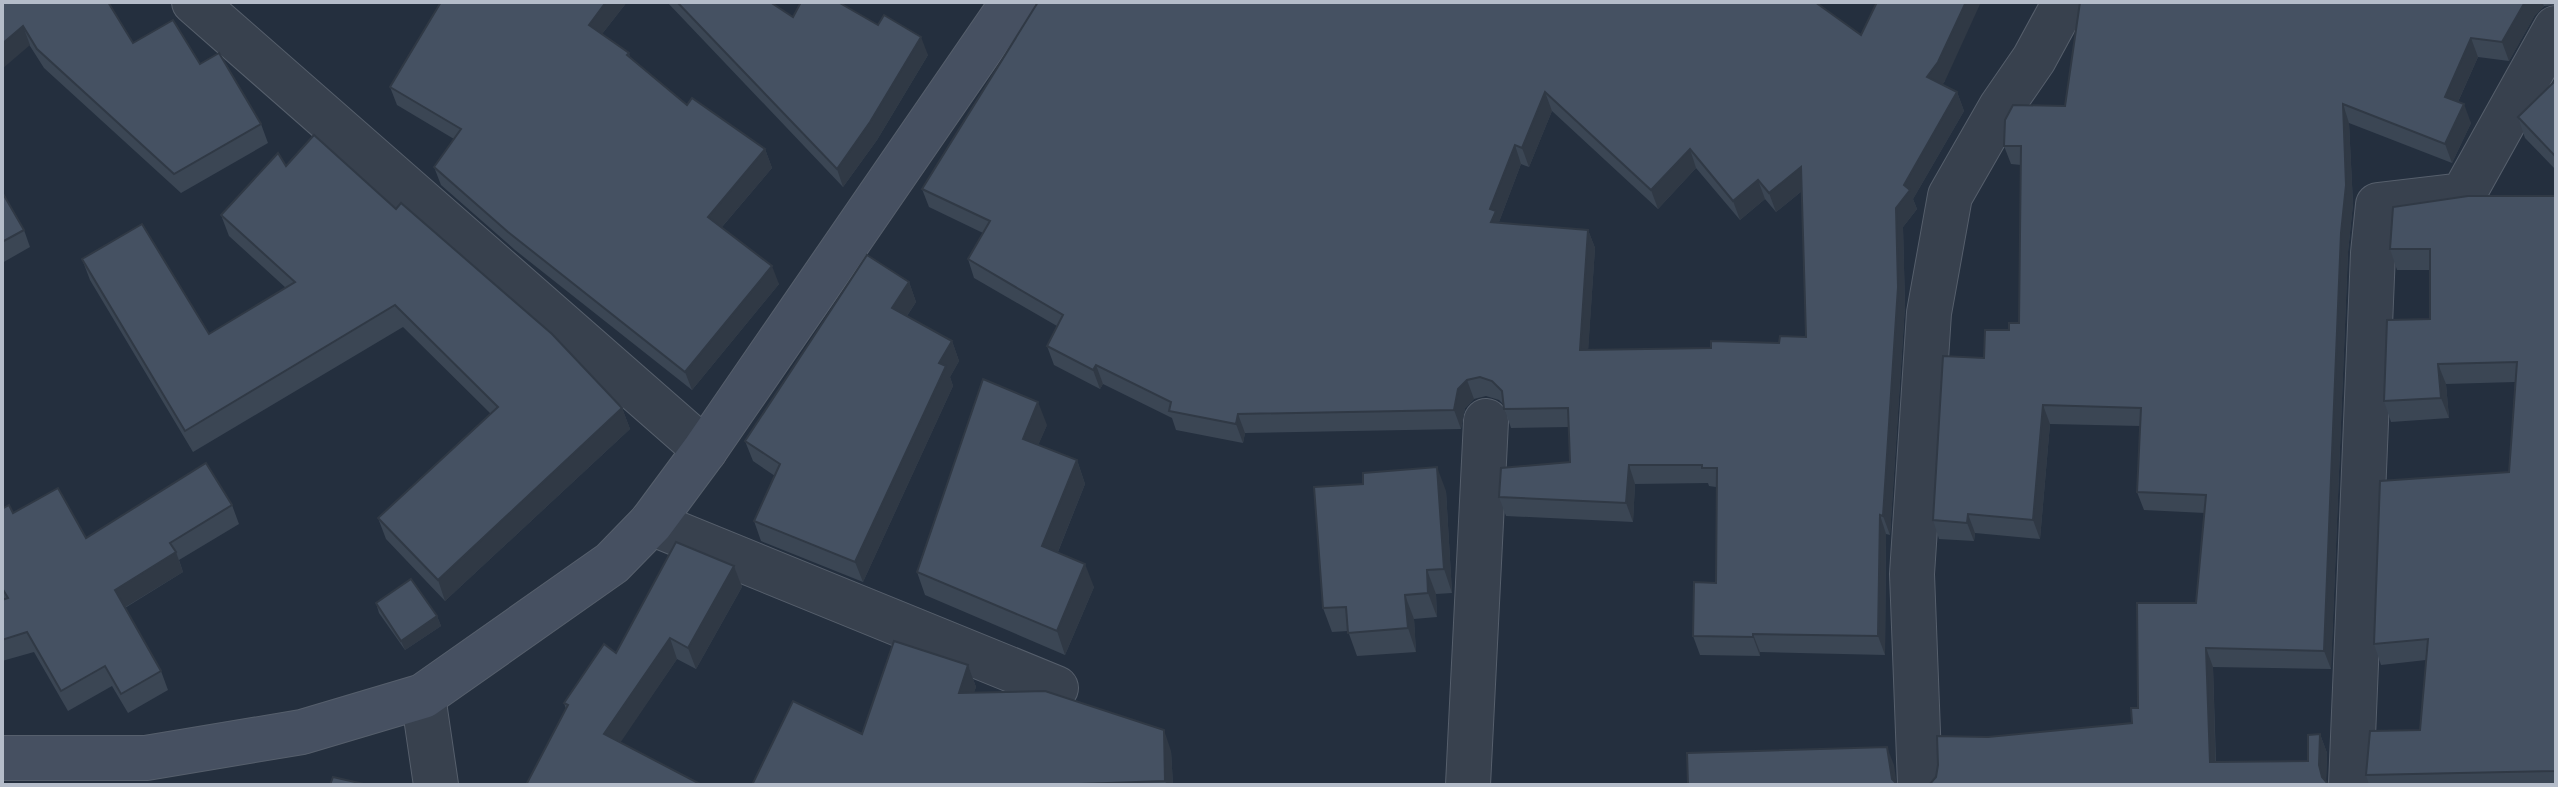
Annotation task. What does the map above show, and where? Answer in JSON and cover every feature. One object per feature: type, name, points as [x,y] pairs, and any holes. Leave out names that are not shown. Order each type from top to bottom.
[{"type":"street","points":[[194,2],[705,450]]},
{"type":"street","points":[[2,758],[146,758],[302,732],[423,696],[612,563],[651,523],[705,450],[1013,2]]},
{"type":"street","points":[[1920,785],[1912,574],[1929,313],[1950,196],[2065,2]]},
{"type":"street","points":[[2351,785],[2378,205],[2463,195],[2556,28]]},
{"type":"street","points":[[1468,785],[1486,421]]},
{"type":"street","points":[[651,523],[1056,688]]},
{"type":"street","points":[[423,696],[436,785]]},
{"type":"building","points":[[2,2],[108,2],[133,43],[173,20],[200,64],[219,53],[261,124],[174,174],[37,49],[23,26],[2,44]]},
{"type":"building","points":[[441,2],[606,2],[589,25],[629,53],[627,55],[687,105],[692,98],[765,149],[708,217],[772,266],[685,372],[508,232],[434,167],[461,129],[390,87]]},
{"type":"building","points":[[677,2],[770,2],[793,17],[801,2],[838,2],[878,25],[884,15],[921,37],[870,122],[837,169]]},
{"type":"building","points":[[1038,2],[1815,2],[1861,35],[1877,2],[1966,2],[1938,62],[1927,77],[1957,92],[1904,185],[1910,190],[1896,208],[1898,287],[1883,516],[1880,515],[1878,636],[1693,636],[1694,582],[1716,583],[1717,468],[1702,468],[1702,465],[1629,465],[1626,503],[1499,497],[1501,468],[1570,462],[1568,408],[1504,409],[1502,391],[1492,381],[1480,377],[1467,380],[1458,389],[1454,410],[1238,414],[1236,424],[1169,411],[1171,402],[1096,365],[1093,370],[1047,346],[1063,315],[968,259],[990,221],[922,189]],"holes":[[[1545,92],[1651,190],[1690,149],[1733,201],[1758,180],[1769,193],[1801,167],[1806,337],[1780,336],[1779,343],[1711,341],[1711,348],[1580,350],[1588,230],[1491,222],[1496,211],[1490,209],[1515,145],[1522,148]]]},
{"type":"building","points":[[2080,2],[2525,2],[2502,42],[2471,38],[2445,97],[2464,104],[2445,144],[2343,104],[2346,185],[2341,233],[2324,651],[2206,648],[2210,762],[2308,761],[2308,735],[2320,734],[2319,765],[2322,777],[2329,785],[1929,785],[1936,777],[1938,765],[1937,736],[1988,737],[2132,723],[2131,708],[2138,708],[2137,603],[2196,603],[2206,495],[2137,492],[2141,408],[2043,405],[2033,520],[1968,514],[1967,523],[1933,520],[1943,356],[1984,358],[1985,330],[2009,330],[2009,323],[2019,323],[2021,146],[2004,146],[2005,120],[2013,105],[2065,106]]},
{"type":"building","points":[[2556,80],[2556,157],[2518,117]]},
{"type":"building","points":[[314,135],[396,209],[401,203],[552,334],[622,408],[438,580],[378,518],[498,407],[395,305],[185,431],[82,259],[142,224],[209,334],[295,282],[221,215],[278,153],[286,166]]},
{"type":"building","points":[[2,192],[24,230],[2,242]]},
{"type":"building","points":[[2468,196],[2556,196],[2556,771],[2366,775],[2370,731],[2420,730],[2428,639],[2374,644],[2380,481],[2509,472],[2517,362],[2438,364],[2441,398],[2384,401],[2387,320],[2430,319],[2430,249],[2390,249],[2393,207]]},
{"type":"building","points":[[867,255],[909,282],[892,308],[952,341],[939,363],[946,366],[855,562],[754,521],[780,464],[745,441]]},
{"type":"building","points":[[983,379],[1038,402],[1023,439],[1077,460],[1042,546],[1085,564],[1057,631],[917,572]]},
{"type":"building","points":[[206,463],[232,505],[170,543],[176,552],[115,590],[161,671],[121,694],[105,666],[61,691],[27,632],[2,640],[2,600],[8,598],[2,588],[2,509],[9,505],[13,513],[58,488],[86,538]]},
{"type":"building","points":[[1437,467],[1444,569],[1427,570],[1428,593],[1405,595],[1408,628],[1348,633],[1346,607],[1323,608],[1314,487],[1363,484],[1363,473]]},
{"type":"building","points":[[676,542],[734,566],[688,648],[670,638],[604,734],[702,785],[526,785],[568,705],[564,703],[604,644],[616,653]]},
{"type":"building","points":[[411,579],[437,616],[401,641],[376,603]]},
{"type":"building","points":[[894,641],[968,665],[959,693],[1045,691],[1164,730],[1165,781],[1051,785],[752,785],[793,701],[862,734]]},
{"type":"building","points":[[1887,747],[1892,779],[1898,785],[1688,785],[1687,753]]},
{"type":"building","points":[[333,777],[368,785],[330,785]]}]
